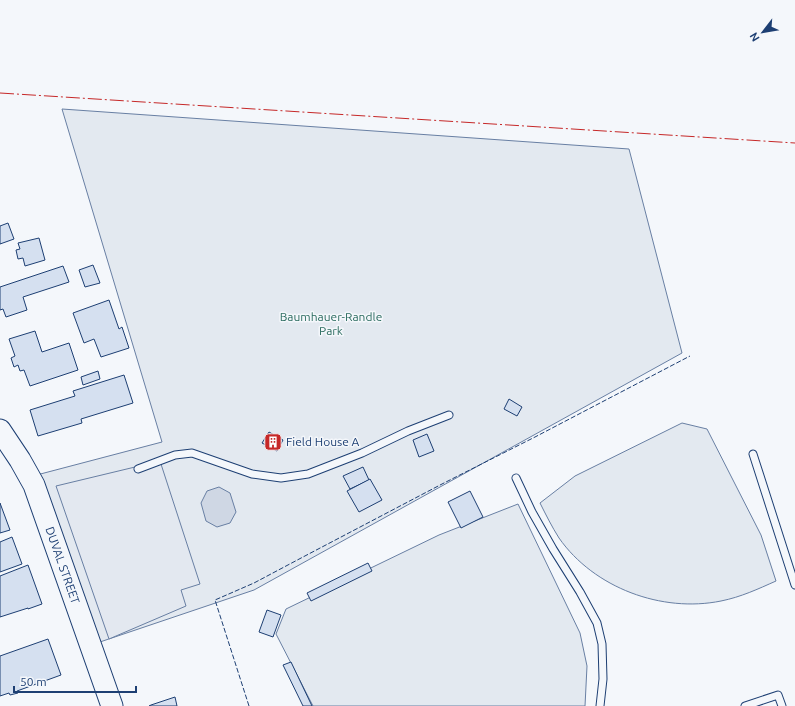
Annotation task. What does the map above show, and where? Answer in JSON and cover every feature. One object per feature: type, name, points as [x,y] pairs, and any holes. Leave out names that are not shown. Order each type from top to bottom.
[{"type":"street","name":"DUVAL STREET","points":[[0,430],[20,460],[34,485],[112,706]]},
{"type":"lane","points":[[138,469],[175,455],[192,453],[252,474],[281,478],[308,474],[362,453],[408,431],[449,415]]},
{"type":"lane","points":[[754,454],[795,585]]},
{"type":"lane","points":[[516,478],[532,512],[597,623],[602,644],[603,679],[600,706]]},
{"type":"lane","points":[[745,706],[778,695],[782,706]]},
{"type":"green space","name":"Baumhauer-Randle Park","points":[[62,109],[629,149],[682,353],[254,590],[91,645],[29,477],[162,442]]},
{"type":"green space","points":[[682,423],[707,429],[761,535],[776,581],[756,590],[721,601],[699,604],[653,600],[631,593],[610,583],[591,571],[574,556],[556,534],[540,503],[575,476]]},
{"type":"green space","points":[[518,504],[580,633],[587,666],[585,706],[313,706],[276,634],[286,609],[439,535]]},
{"type":"shaded area","points":[[160,461],[200,584],[181,590],[186,606],[109,639],[56,486]]},
{"type":"shaded area","points":[[219,487],[230,493],[236,512],[230,523],[217,527],[206,521],[201,503],[207,491]]},
{"type":"building","points":[[8,223],[14,239],[0,244],[0,226]]},
{"type":"building","points":[[39,238],[45,260],[25,266],[23,258],[18,259],[16,250],[20,249],[18,243]]},
{"type":"building","points":[[93,265],[100,283],[85,287],[79,270]]},
{"type":"building","points":[[63,266],[69,282],[23,297],[27,310],[6,317],[3,309],[0,310],[0,287]]},
{"type":"building","points":[[109,300],[119,329],[122,327],[129,348],[101,357],[94,339],[84,343],[73,313]]},
{"type":"building","points":[[35,331],[42,352],[69,343],[78,370],[30,386],[24,370],[20,371],[18,365],[14,367],[11,358],[15,356],[9,339]]},
{"type":"building","points":[[98,371],[100,379],[83,385],[81,377]]},
{"type":"building","points":[[124,375],[133,403],[81,419],[82,423],[38,436],[30,410],[75,396],[73,391]]},
{"type":"building","points":[[509,399],[522,407],[517,416],[504,409]]},
{"type":"building","name":"Field House A","points":[[269,432],[283,440],[277,451],[262,443]]},
{"type":"building","points":[[427,434],[434,451],[419,457],[413,440]]},
{"type":"building","points":[[363,467],[369,480],[350,489],[343,476]]},
{"type":"building","points":[[370,479],[382,500],[359,512],[347,491]]},
{"type":"building","points":[[470,491],[483,517],[461,528],[448,502]]},
{"type":"building","points":[[0,503],[10,530],[0,533]]},
{"type":"building","points":[[12,537],[22,564],[0,572],[0,542]]},
{"type":"building","points":[[368,563],[372,571],[311,601],[307,593]]},
{"type":"building","points":[[28,565],[42,604],[0,617],[0,576]]},
{"type":"building","points":[[267,610],[281,615],[273,637],[259,632]]},
{"type":"building","points":[[48,639],[61,675],[17,691],[18,693],[10,695],[9,693],[0,696],[0,656]]},
{"type":"building","points":[[291,662],[312,706],[303,706],[283,665]]},
{"type":"building","points":[[175,697],[177,706],[149,706],[151,705]]},
{"type":"fence","points":[[249,706],[215,600],[254,583],[690,356]]},
{"type":"power","points":[[0,93],[795,143]]},
{"type":"place","name":"Field House A","points":[[273,442]]}]
